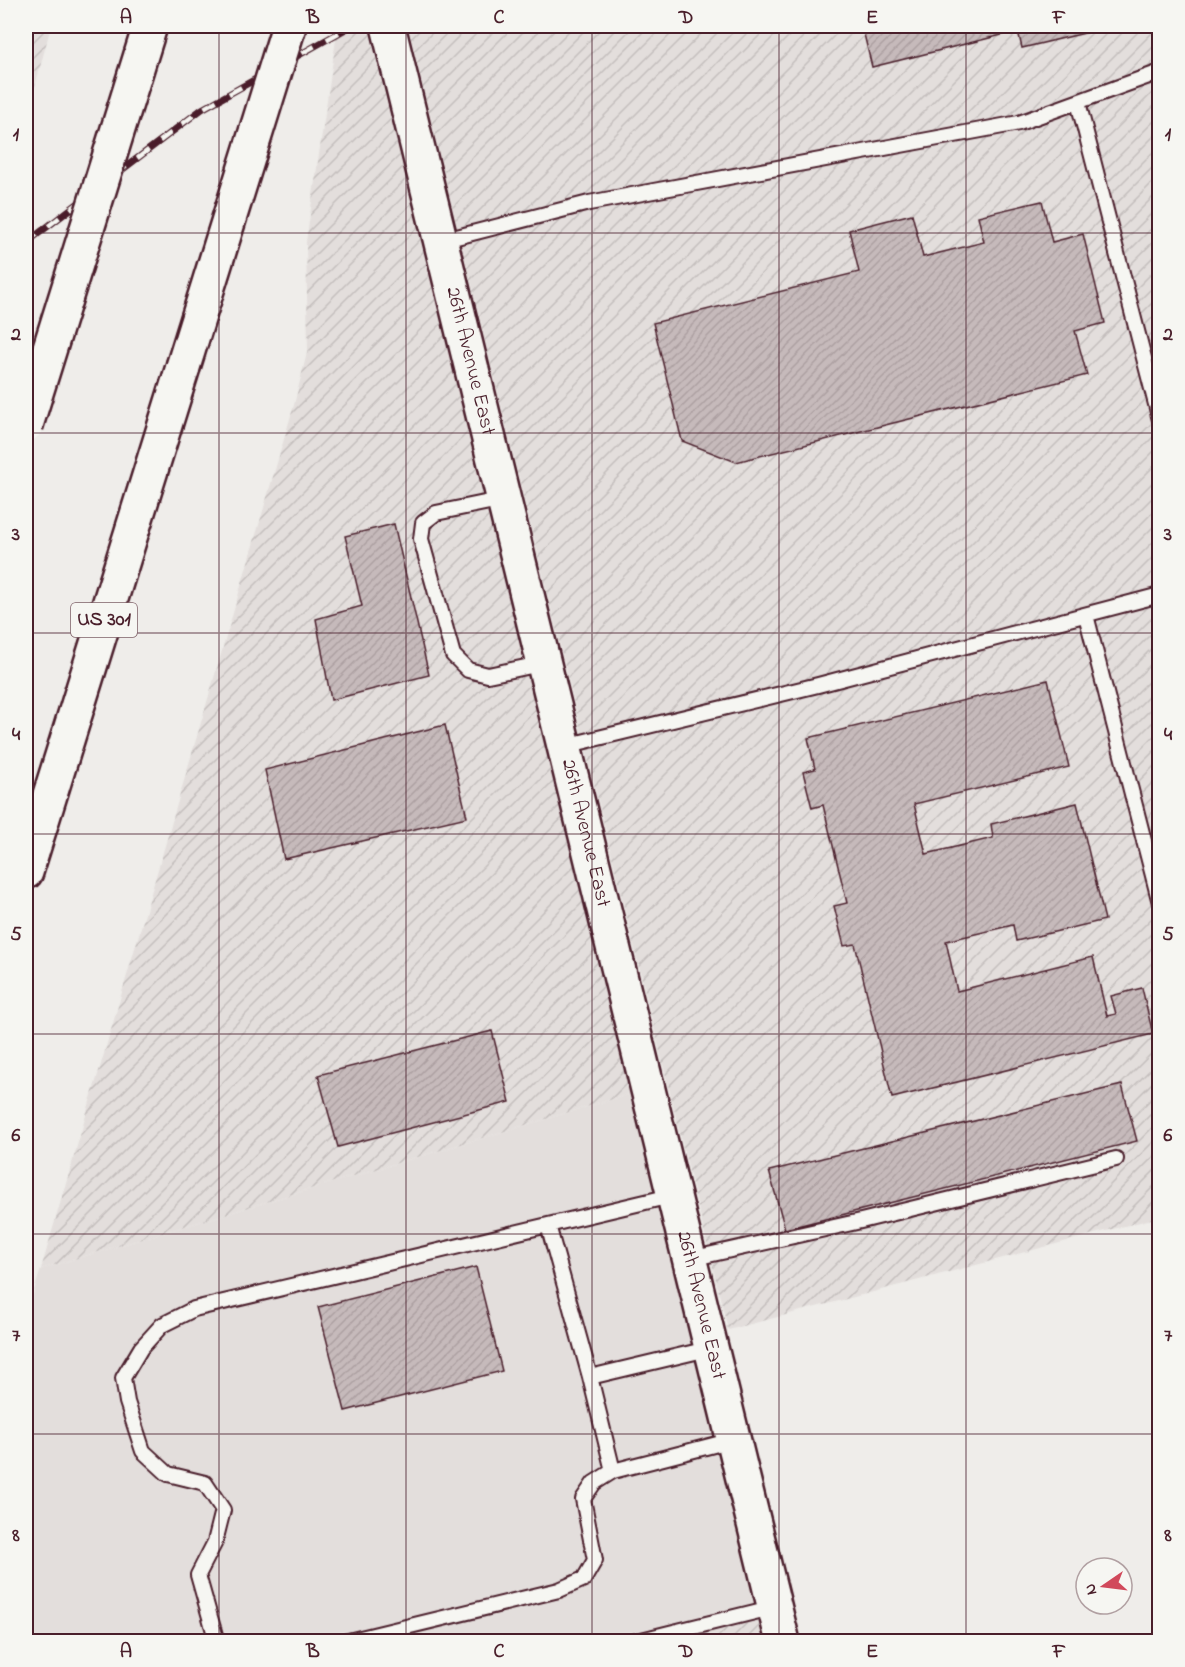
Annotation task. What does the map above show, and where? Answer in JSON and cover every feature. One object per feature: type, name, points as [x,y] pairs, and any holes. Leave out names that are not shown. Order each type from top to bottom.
[{"type":"street","points":[[26,425],[150,26]]},
{"type":"street","name":"US 301","points":[[26,872],[289,26]]},
{"type":"street","name":"26th Avenue East","points":[[388,26],[783,1641]]},
{"type":"lane","points":[[441,241],[589,203],[1019,123],[1160,72]]},
{"type":"lane","points":[[1078,102],[1160,420]]},
{"type":"lane","points":[[505,498],[436,513],[423,523],[421,539],[453,655],[468,670],[488,675],[544,663]]},
{"type":"lane","points":[[565,746],[818,685],[1160,595]]},
{"type":"lane","points":[[1086,615],[1160,903]]},
{"type":"lane","points":[[690,1259],[861,1221],[1116,1159]]},
{"type":"lane","points":[[217,1641],[198,1575],[215,1542],[223,1510],[205,1483],[168,1474],[143,1451],[127,1402],[123,1378],[141,1348],[162,1325],[194,1309],[675,1196]]},
{"type":"lane","points":[[548,1225],[613,1471]]},
{"type":"lane","points":[[590,1377],[712,1348]]},
{"type":"lane","points":[[344,1641],[559,1590],[584,1579],[596,1560],[583,1499],[594,1483],[613,1471],[734,1440]]},
{"type":"lane","points":[[633,1641],[775,1607]]},
{"type":"shaded area","points":[[26,26],[51,26],[26,120]]},
{"type":"shaded area","points":[[338,26],[368,26],[630,1094],[41,1269],[294,405],[308,349],[306,242]]},
{"type":"shaded area","points":[[408,26],[1159,26],[1159,1217],[728,1330]]},
{"type":"shaded area","points":[[630,1094],[755,1603],[593,1642],[26,1642],[26,1316],[41,1269]]},
{"type":"shaded area","points":[[755,1603],[764,1641],[593,1642]]},
{"type":"building","points":[[862,26],[1114,26],[1022,48],[1018,31],[872,67]]},
{"type":"building","points":[[1042,201],[1052,242],[1083,234],[1105,323],[1075,331],[1087,375],[736,462],[682,441],[653,323],[859,272],[849,230],[912,214],[923,257],[984,242],[978,216]]},
{"type":"building","points":[[394,524],[429,675],[331,700],[316,619],[362,606],[345,536]]},
{"type":"building","points":[[1048,680],[1069,767],[914,804],[926,854],[993,838],[991,824],[1077,803],[1105,920],[1016,941],[1013,925],[946,941],[957,991],[1093,957],[1107,1016],[1116,1014],[1111,996],[1142,988],[1153,1034],[892,1098],[855,944],[844,946],[834,906],[847,903],[823,805],[812,808],[803,772],[815,769],[808,738]]},
{"type":"building","points":[[445,725],[467,817],[284,859],[265,770]]},
{"type":"building","points":[[492,1031],[510,1102],[338,1147],[318,1075]]},
{"type":"building","points":[[1122,1085],[1137,1141],[785,1229],[769,1171]]},
{"type":"building","points":[[476,1267],[502,1371],[345,1411],[318,1307]]},
{"type":"railway","points":[[26,243],[202,109],[351,26]]}]
